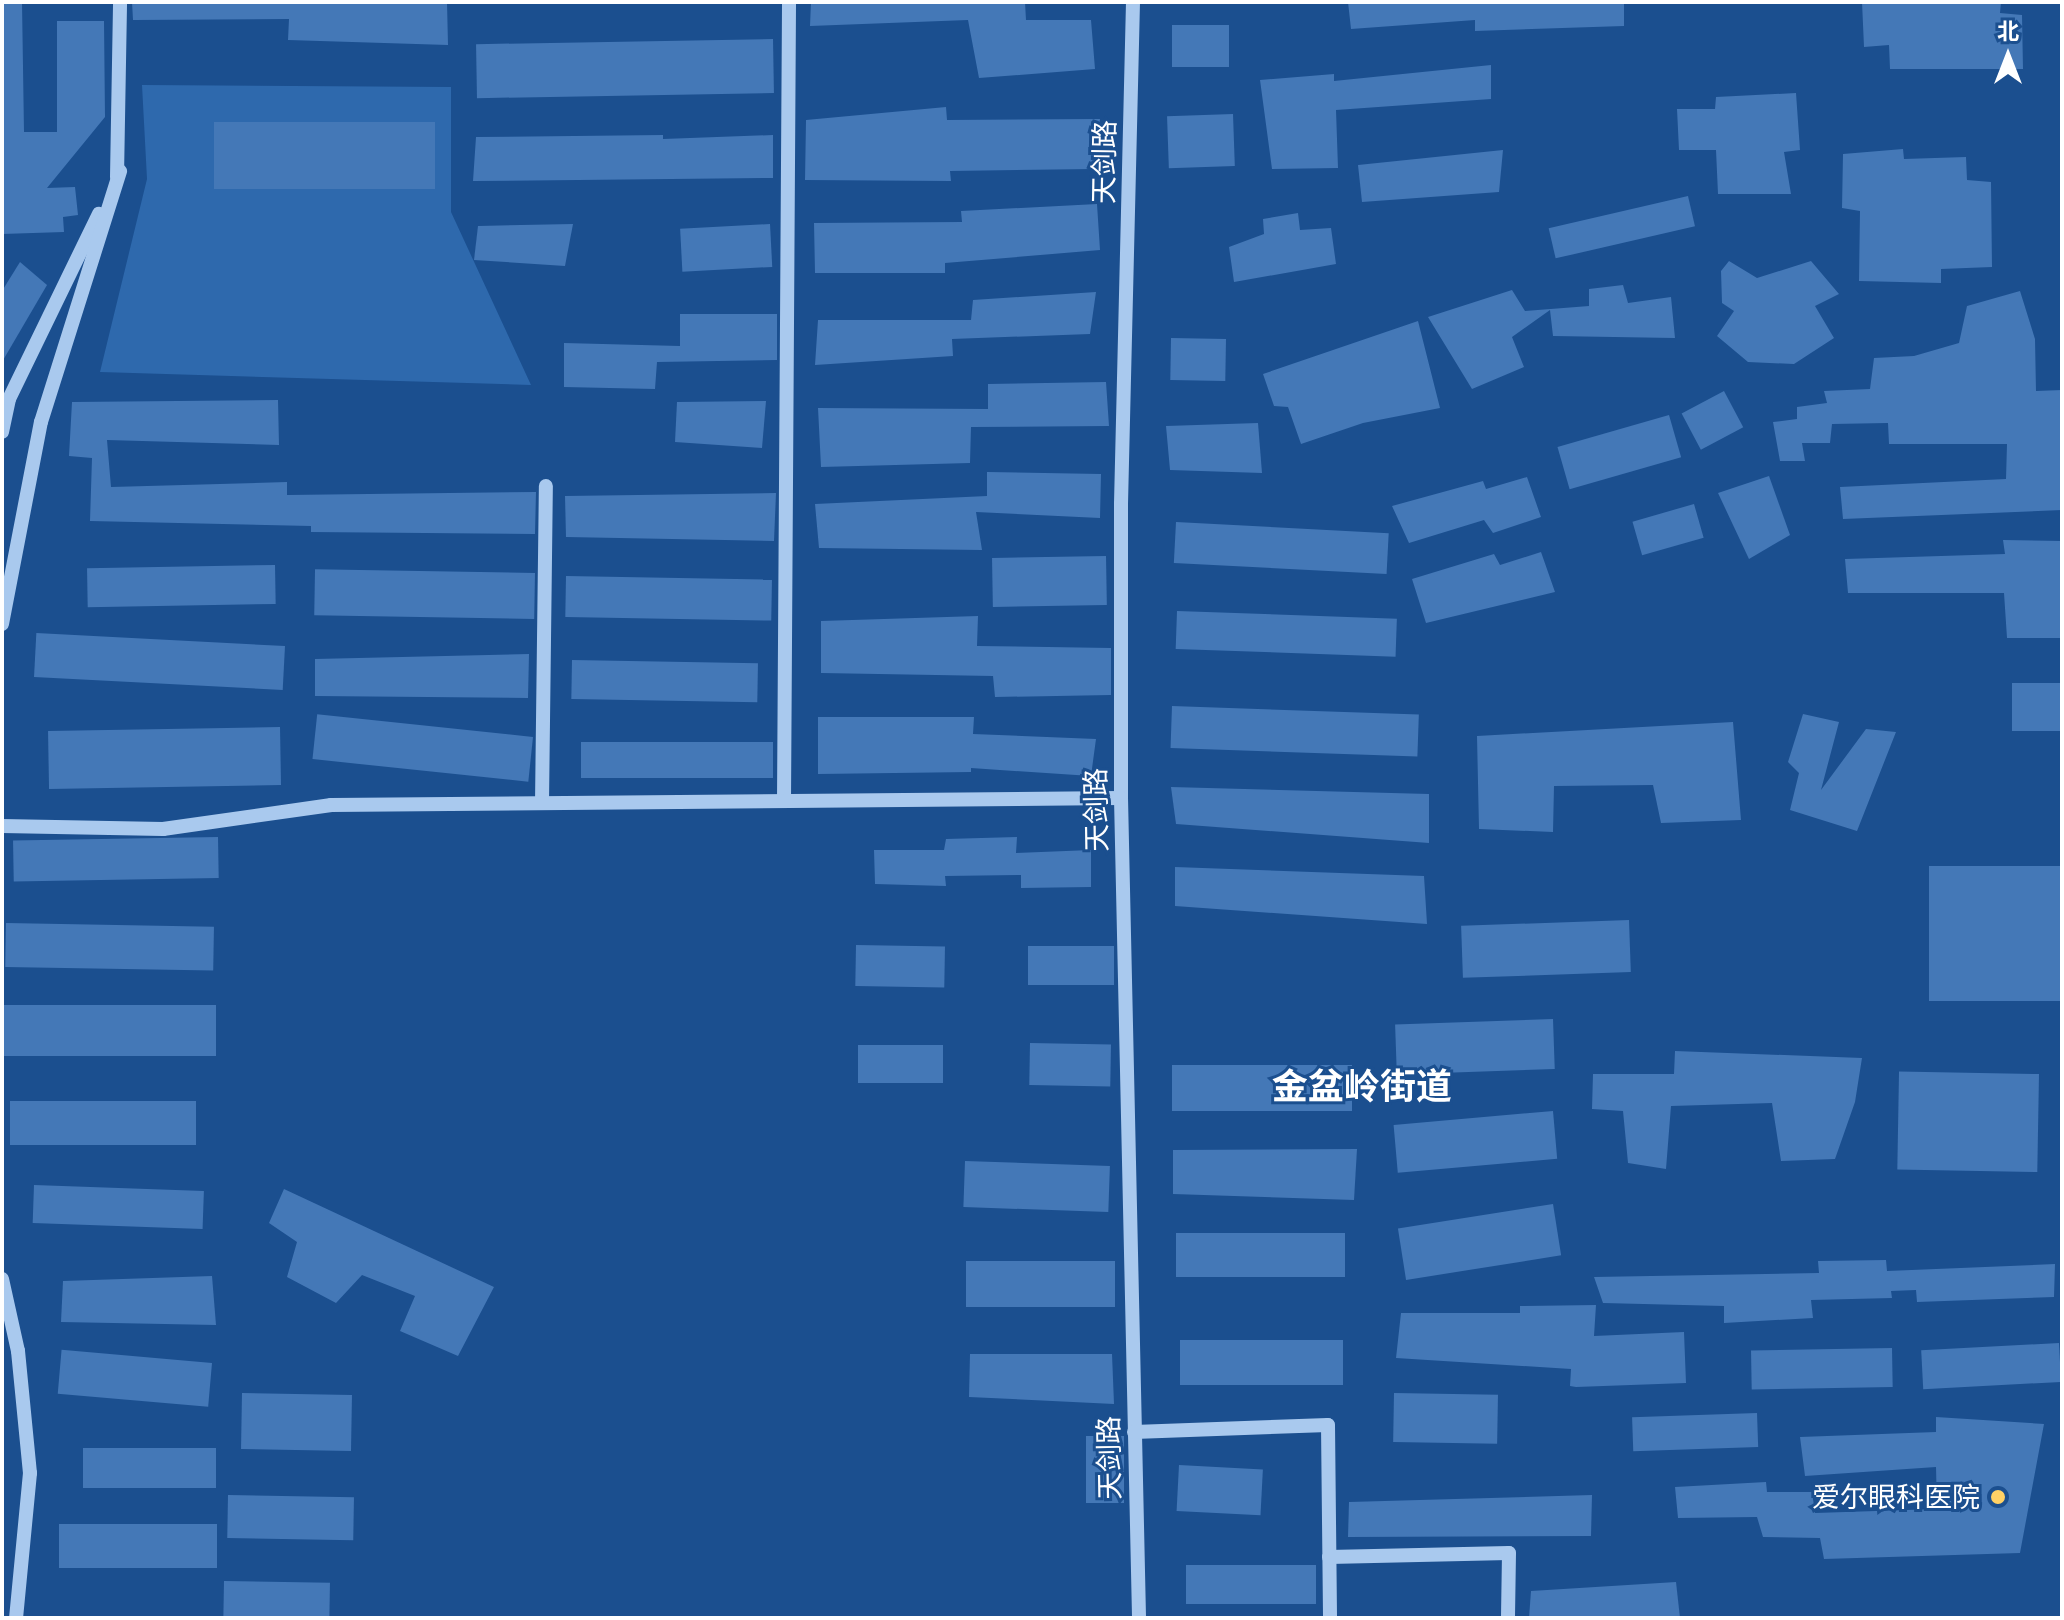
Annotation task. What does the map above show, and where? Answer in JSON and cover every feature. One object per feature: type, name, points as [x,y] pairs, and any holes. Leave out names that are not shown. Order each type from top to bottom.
[{"type":"street","points":[[2,624],[41,422],[120,171],[120,2]]},
{"type":"street","points":[[784,801],[789,2]]},
{"type":"street","name":"天剑路","points":[[1133,2],[1121,504],[1121,798],[1139,1618]]},
{"type":"street","points":[[2,432],[9,399],[120,171]]},
{"type":"street","points":[[542,803],[546,486]]},
{"type":"street","points":[[2,826],[163,829],[331,805],[1121,798]]},
{"type":"street","points":[[2,1279],[18,1351],[30,1473],[16,1618]]},
{"type":"street","points":[[1134,1432],[1328,1425],[1330,1618]]},
{"type":"street","points":[[1329,1557],[1509,1553],[1508,1618]]},
{"type":"shaded area","points":[[142,85],[451,87],[451,212],[531,385],[100,372],[147,179]]},
{"type":"building","points":[[2,2],[22,2],[24,132],[57,132],[57,21],[104,21],[105,117],[47,188],[75,187],[78,215],[63,217],[64,232],[2,234]]},
{"type":"building","points":[[132,2],[447,2],[448,45],[288,40],[289,19],[133,20]]},
{"type":"building","points":[[811,2],[1025,2],[1026,20],[1091,20],[1095,69],[979,78],[968,20],[810,26]]},
{"type":"building","points":[[1348,2],[1624,2],[1624,26],[1475,31],[1475,20],[1351,29]]},
{"type":"building","points":[[1862,2],[2001,2],[2000,13],[2022,15],[2023,69],[1890,69],[1889,45],[1864,47]]},
{"type":"building","points":[[1172,25],[1229,25],[1229,67],[1172,67]]},
{"type":"building","points":[[773,39],[774,93],[477,98],[476,44]]},
{"type":"building","points":[[1491,65],[1491,99],[1336,110],[1338,168],[1272,169],[1260,80],[1334,74],[1334,81]]},
{"type":"building","points":[[1796,93],[1800,150],[1784,152],[1791,194],[1718,194],[1716,150],[1679,150],[1677,109],[1715,109],[1716,97]]},
{"type":"building","points":[[946,107],[947,120],[1100,119],[1093,169],[950,171],[951,181],[805,180],[806,120]]},
{"type":"building","points":[[1233,114],[1235,166],[1169,168],[1167,116]]},
{"type":"building","points":[[214,122],[435,122],[435,189],[214,189]]},
{"type":"building","points":[[663,135],[663,139],[773,135],[773,178],[473,181],[476,137]]},
{"type":"building","points":[[1903,149],[1904,159],[1966,157],[1967,180],[1991,182],[1992,267],[1941,269],[1941,283],[1859,281],[1860,211],[1842,208],[1843,154]]},
{"type":"building","points":[[1503,150],[1499,192],[1362,202],[1358,165]]},
{"type":"building","points":[[1688,196],[1695,226],[1556,258],[1549,228]]},
{"type":"building","points":[[1097,204],[1100,250],[945,263],[945,273],[815,273],[814,223],[962,222],[961,211]]},
{"type":"building","points":[[1298,213],[1300,230],[1331,228],[1336,264],[1234,282],[1229,247],[1264,234],[1263,219]]},
{"type":"building","points":[[573,224],[565,266],[474,260],[478,226]]},
{"type":"building","points":[[770,224],[772,267],[682,272],[680,229]]},
{"type":"building","points":[[1729,261],[1757,278],[1811,261],[1839,294],[1815,306],[1834,338],[1794,364],[1748,362],[1717,336],[1734,311],[1722,303],[1721,271]]},
{"type":"building","points":[[20,262],[47,285],[2,362],[2,291]]},
{"type":"building","points":[[1623,285],[1628,303],[1671,297],[1675,338],[1553,336],[1550,310],[1512,337],[1524,367],[1472,389],[1428,317],[1512,290],[1525,311],[1589,306],[1589,289]]},
{"type":"building","points":[[2020,291],[2035,339],[2036,391],[2062,390],[2062,510],[1843,519],[1840,487],[2006,479],[2007,444],[1889,444],[1888,423],[1832,424],[1830,443],[1802,443],[1805,461],[1780,461],[1773,422],[1797,419],[1797,407],[1827,403],[1824,391],[1870,389],[1874,358],[1914,356],[1959,343],[1967,306]]},
{"type":"building","points":[[1096,292],[1090,334],[952,339],[953,356],[815,365],[818,320],[971,320],[973,300]]},
{"type":"building","points":[[680,314],[777,314],[777,360],[657,362],[655,389],[564,387],[564,343],[680,346]]},
{"type":"building","points":[[1418,321],[1440,408],[1363,423],[1301,444],[1288,407],[1274,406],[1263,374]]},
{"type":"building","points":[[1171,338],[1226,339],[1225,381],[1170,380]]},
{"type":"building","points":[[1106,382],[1109,426],[971,427],[970,463],[821,467],[818,408],[988,409],[988,384]]},
{"type":"building","points":[[1724,391],[1743,427],[1701,450],[1682,414]]},
{"type":"building","points":[[278,400],[279,445],[107,440],[111,487],[287,482],[287,495],[536,492],[535,534],[311,532],[311,526],[90,521],[92,458],[69,456],[72,402]]},
{"type":"building","points":[[766,401],[762,448],[675,442],[677,402]]},
{"type":"building","points":[[1669,415],[1681,457],[1570,489],[1557,447]]},
{"type":"building","points":[[1258,423],[1262,473],[1170,470],[1166,426]]},
{"type":"building","points":[[987,472],[1101,474],[1100,518],[976,512],[982,550],[819,548],[815,504],[987,496]]},
{"type":"building","points":[[1769,476],[1790,535],[1749,559],[1718,493]]},
{"type":"building","points":[[1527,477],[1541,517],[1493,533],[1484,520],[1409,543],[1392,506],[1483,481],[1486,489]]},
{"type":"building","points":[[776,493],[774,541],[566,537],[565,496]]},
{"type":"building","points":[[1694,504],[1704,538],[1642,555],[1632,522]]},
{"type":"building","points":[[1176,522],[1389,533],[1387,574],[1174,563]]},
{"type":"building","points":[[2003,540],[2062,541],[2062,638],[2007,638],[2004,593],[1848,593],[1845,559],[2005,554]]},
{"type":"building","points":[[1541,552],[1555,592],[1426,623],[1412,579],[1494,554],[1500,565]]},
{"type":"building","points":[[1106,556],[1107,605],[993,607],[992,558]]},
{"type":"building","points":[[275,565],[276,604],[88,607],[87,568]]},
{"type":"building","points":[[315,569],[535,573],[534,619],[314,615]]},
{"type":"building","points":[[566,576],[772,580],[771,621],[565,617]]},
{"type":"building","points":[[1177,611],[1397,619],[1396,657],[1176,649]]},
{"type":"building","points":[[978,616],[977,646],[1111,648],[1111,695],[995,697],[993,676],[821,673],[821,621]]},
{"type":"building","points":[[36,633],[285,646],[283,690],[34,677]]},
{"type":"building","points":[[529,654],[528,698],[315,696],[315,659]]},
{"type":"building","points":[[572,660],[758,663],[757,702],[571,699]]},
{"type":"building","points":[[2012,683],[2062,683],[2062,731],[2012,731]]},
{"type":"building","points":[[1172,706],[1419,715],[1417,757],[1171,748]]},
{"type":"building","points":[[317,714],[533,737],[528,782],[312,759]]},
{"type":"building","points":[[1803,714],[1839,722],[1821,790],[1866,729],[1896,732],[1857,831],[1790,810],[1799,773],[1788,762]]},
{"type":"building","points":[[818,717],[974,717],[973,734],[1096,739],[1091,776],[971,768],[971,772],[818,774]]},
{"type":"building","points":[[1733,722],[1741,820],[1661,823],[1653,785],[1554,786],[1553,832],[1479,829],[1477,736]]},
{"type":"building","points":[[280,727],[281,785],[49,789],[48,731]]},
{"type":"building","points":[[581,742],[773,742],[773,778],[581,778]]},
{"type":"building","points":[[1171,787],[1429,794],[1429,843],[1176,824]]},
{"type":"building","points":[[218,837],[219,878],[14,882],[13,841]]},
{"type":"building","points":[[1017,837],[1016,853],[1091,850],[1091,887],[1021,888],[1021,875],[945,876],[946,886],[875,884],[874,850],[944,850],[946,839]]},
{"type":"building","points":[[1929,866],[2062,866],[2062,1001],[1929,1001]]},
{"type":"building","points":[[1175,867],[1424,876],[1427,924],[1175,906]]},
{"type":"building","points":[[1629,920],[1631,972],[1463,978],[1461,926]]},
{"type":"building","points":[[6,923],[214,927],[213,971],[5,967]]},
{"type":"building","points":[[856,945],[945,947],[944,988],[855,986]]},
{"type":"building","points":[[1028,946],[1114,946],[1114,985],[1028,985]]},
{"type":"building","points":[[2,1005],[216,1005],[216,1056],[2,1056]]},
{"type":"building","points":[[1553,1019],[1555,1069],[1397,1074],[1395,1025]]},
{"type":"building","points":[[1030,1043],[1111,1044],[1110,1086],[1029,1085]]},
{"type":"building","points":[[858,1045],[943,1045],[943,1083],[858,1083]]},
{"type":"building","points":[[1675,1051],[1862,1058],[1855,1102],[1835,1159],[1781,1161],[1772,1103],[1671,1106],[1666,1169],[1628,1163],[1623,1111],[1592,1109],[1593,1074],[1674,1074]]},
{"type":"building","points":[[1172,1065],[1352,1065],[1352,1111],[1172,1111]]},
{"type":"building","points":[[1899,1072],[2039,1074],[2037,1172],[1897,1170]]},
{"type":"building","points":[[10,1101],[196,1101],[196,1145],[10,1145]]},
{"type":"building","points":[[1553,1111],[1557,1159],[1398,1173],[1394,1125]]},
{"type":"building","points":[[1357,1149],[1354,1200],[1173,1194],[1173,1150]]},
{"type":"building","points":[[965,1161],[1110,1166],[1108,1212],[963,1207]]},
{"type":"building","points":[[34,1185],[204,1191],[203,1229],[33,1223]]},
{"type":"building","points":[[284,1189],[494,1287],[458,1356],[400,1331],[415,1296],[362,1275],[336,1303],[287,1277],[297,1242],[269,1223]]},
{"type":"building","points":[[1553,1204],[1561,1255],[1406,1280],[1398,1229]]},
{"type":"building","points":[[1176,1233],[1345,1233],[1345,1277],[1176,1277]]},
{"type":"building","points":[[1886,1260],[1887,1271],[2055,1264],[2054,1297],[1917,1302],[1916,1290],[1891,1291],[1892,1298],[1811,1300],[1813,1318],[1724,1323],[1724,1306],[1603,1303],[1594,1277],[1819,1273],[1818,1261]]},
{"type":"building","points":[[966,1261],[1115,1261],[1115,1307],[966,1307]]},
{"type":"building","points":[[212,1276],[216,1325],[61,1322],[63,1281]]},
{"type":"building","points":[[1596,1305],[1594,1336],[1684,1332],[1686,1383],[1576,1387],[1570,1386],[1571,1369],[1396,1358],[1401,1313],[1520,1313],[1520,1306]]},
{"type":"building","points":[[1180,1340],[1343,1340],[1343,1385],[1180,1385]]},
{"type":"building","points":[[2059,1343],[2061,1382],[1923,1389],[1921,1350]]},
{"type":"building","points":[[1892,1348],[1893,1387],[1752,1389],[1751,1350]]},
{"type":"building","points":[[62,1350],[212,1363],[208,1407],[58,1394]]},
{"type":"building","points":[[970,1354],[1112,1354],[1114,1404],[969,1397]]},
{"type":"building","points":[[242,1393],[352,1395],[351,1451],[241,1449]]},
{"type":"building","points":[[1394,1393],[1498,1395],[1497,1444],[1393,1442]]},
{"type":"building","points":[[1757,1413],[1758,1447],[1633,1451],[1632,1417]]},
{"type":"building","points":[[1936,1417],[2044,1424],[2020,1553],[1824,1559],[1820,1538],[1763,1537],[1757,1517],[1678,1518],[1675,1487],[1766,1482],[1767,1492],[1812,1492],[1815,1513],[1937,1509],[1936,1467],[1805,1476],[1800,1437],[1936,1432]]},
{"type":"building","points":[[1086,1436],[1124,1436],[1124,1503],[1086,1503]]},
{"type":"building","points":[[83,1448],[216,1448],[216,1488],[83,1488]]},
{"type":"building","points":[[1179,1465],[1263,1469],[1260,1515],[1177,1511]]},
{"type":"building","points":[[228,1495],[354,1497],[353,1540],[227,1538]]},
{"type":"building","points":[[1592,1495],[1591,1536],[1348,1537],[1349,1502]]},
{"type":"building","points":[[59,1524],[217,1524],[217,1568],[59,1568]]},
{"type":"building","points":[[1186,1565],[1316,1565],[1316,1604],[1186,1604]]},
{"type":"building","points":[[224,1581],[330,1583],[329,1618],[223,1618]]},
{"type":"building","points":[[1676,1582],[1680,1618],[1529,1618],[1531,1591]]},
{"type":"place","name":"爱尔眼科医院","points":[[1998,1497]]},
{"type":"district","name":"金盆岭街道","points":[[1362,1087]]}]
